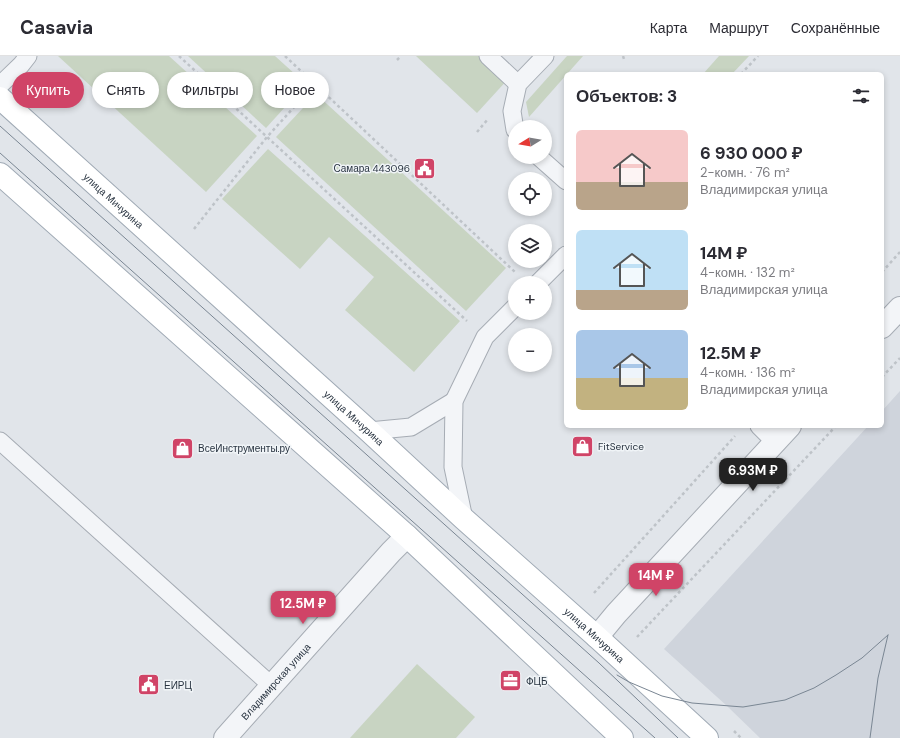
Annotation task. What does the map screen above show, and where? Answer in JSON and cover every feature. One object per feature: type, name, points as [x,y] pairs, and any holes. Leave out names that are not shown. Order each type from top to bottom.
[{"type":"main road","name":"улица Мичурина","points":[[0,98],[707,738]]},
{"type":"main road","points":[[0,174],[407,536],[622,738]]},
{"type":"street","points":[[884,325],[900,308]]},
{"type":"street","points":[[597,637],[616,614],[788,428]]},
{"type":"street","name":"Владимирская улица","points":[[225,738],[407,536]]},
{"type":"lane","points":[[0,85],[21,65],[28,56]]},
{"type":"lane","points":[[488,56],[518,84]]},
{"type":"lane","points":[[513,120],[512,111],[518,84],[545,56]]},
{"type":"lane","points":[[547,164],[564,179]]},
{"type":"lane","points":[[545,276],[564,257]]},
{"type":"lane","points":[[464,519],[453,467],[454,401],[485,337],[508,314]]},
{"type":"lane","points":[[369,431],[411,427],[454,401]]},
{"type":"lane","points":[[761,428],[775,442]]},
{"type":"lane","points":[[0,441],[272,686]]},
{"type":"path","points":[[179,56],[485,337]]},
{"type":"path","points":[[285,56],[302,72]]},
{"type":"path","points":[[397,60],[400,56]]},
{"type":"path","points":[[743,72],[758,56]]},
{"type":"path","points":[[329,97],[516,273]]},
{"type":"path","points":[[194,230],[267,137],[293,108]]},
{"type":"path","points":[[884,270],[900,252]]},
{"type":"path","points":[[884,375],[900,358]]},
{"type":"path","points":[[636,638],[834,428]]},
{"type":"path","points":[[594,593],[739,432]]},
{"type":"path","points":[[731,728],[741,738]]},
{"type":"shaded area","points":[[900,391],[900,738],[760,738],[664,649],[866,428],[884,428],[884,409]]},
{"type":"green space","points":[[58,56],[169,56],[187,72],[167,72],[167,108],[226,108],[257,136],[206,192],[115,108],[159,108],[159,72],[92,72],[92,87],[84,80],[84,72],[75,72]]},
{"type":"green space","points":[[188,56],[275,56],[293,72],[261,72],[261,108],[284,108],[266,128],[244,108],[253,108],[253,72],[205,72]]},
{"type":"green space","points":[[416,56],[485,56],[509,78],[477,113]]},
{"type":"green space","points":[[567,56],[583,56],[569,72],[564,72],[564,77],[529,117],[526,102]]},
{"type":"green space","points":[[719,56],[749,56],[734,72],[705,72]]},
{"type":"green space","points":[[329,106],[506,268],[466,311],[276,137],[303,108],[329,108]]},
{"type":"green space","points":[[268,149],[460,321],[414,372],[345,310],[374,277],[329,237],[300,269],[222,199]]},
{"type":"green space","points":[[417,664],[475,717],[456,738],[350,738]]},
{"type":"tram line","points":[[0,126],[599,663],[678,738]]},
{"type":"tram line","points":[[0,153],[655,738]]},
{"type":"tram line","points":[[617,675],[629,682],[662,696],[692,703],[743,707],[785,700],[814,688],[862,658],[888,635]]},
{"type":"tram line","points":[[870,738],[878,678],[888,635]]},
{"type":"place","name":"Самара 443096","points":[[425,168]]},
{"type":"place","name":"FitService","points":[[582,446]]},
{"type":"place","name":"ВсеИнструменты.ру","points":[[183,448]]},
{"type":"place","name":"ФЦБ","points":[[510,681]]},
{"type":"place","name":"ЕИРЦ","points":[[148,685]]}]
